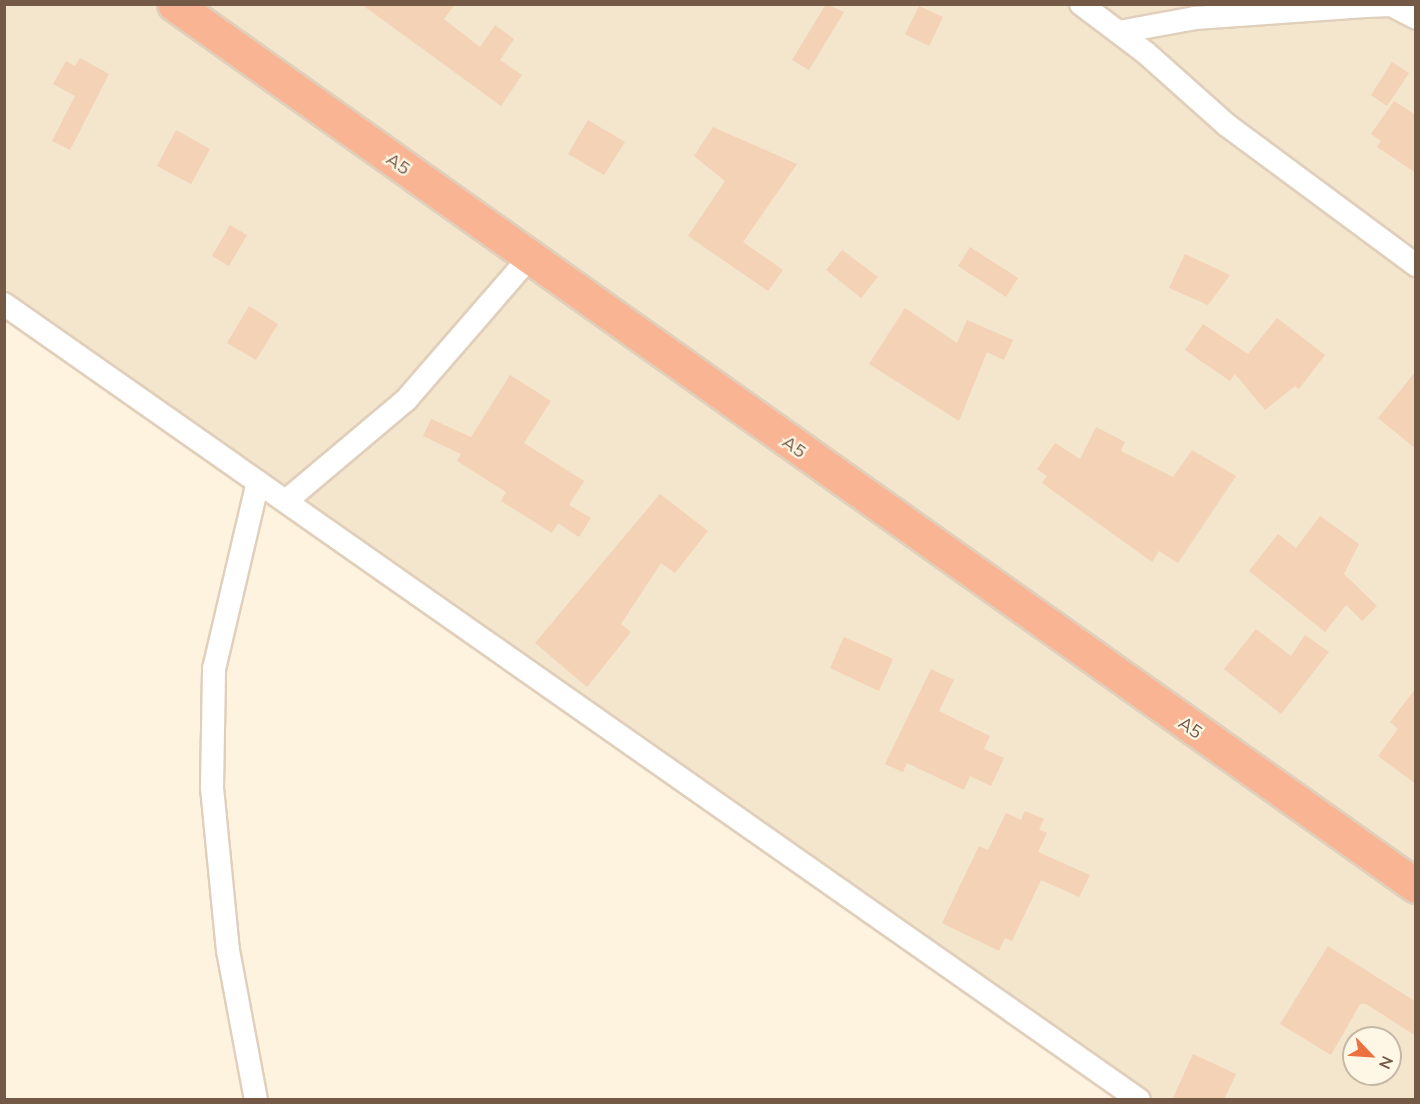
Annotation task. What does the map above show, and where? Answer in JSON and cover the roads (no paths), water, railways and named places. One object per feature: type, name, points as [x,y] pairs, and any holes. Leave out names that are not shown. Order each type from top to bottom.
[{"type":"highway","name":"A5","points":[[174,4],[1416,886]]},
{"type":"street","points":[[1081,4],[1119,32],[1228,126],[1416,265]]},
{"type":"street","points":[[1119,32],[1195,18],[1320,7],[1391,5],[1416,18]]},
{"type":"street","points":[[286,501],[406,400],[531,257]]},
{"type":"street","points":[[4,304],[1139,1100]]},
{"type":"street","points":[[256,1100],[228,951],[212,787],[214,669],[258,482]]}]
